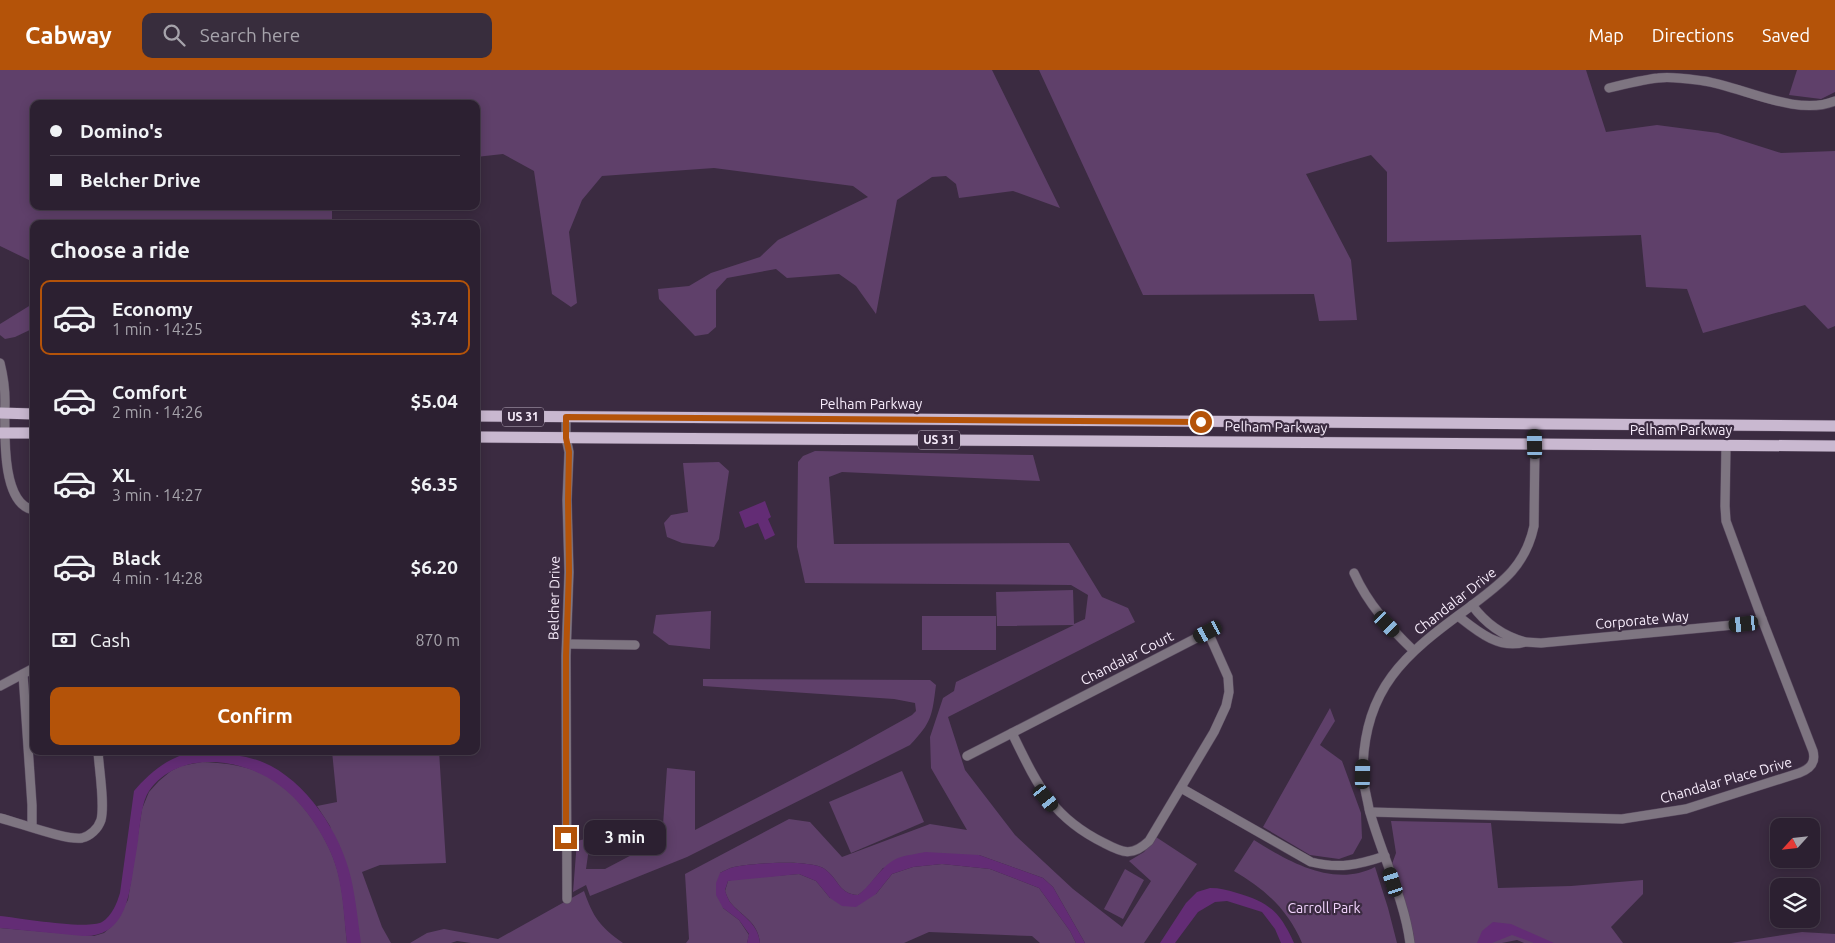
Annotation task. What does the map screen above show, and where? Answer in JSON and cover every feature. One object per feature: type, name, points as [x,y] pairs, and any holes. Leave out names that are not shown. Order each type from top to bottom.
[{"type":"main road","points":[[2,413],[30,414]]},
{"type":"main road","name":"Pelham Parkway","points":[[480,416],[1835,426]]},
{"type":"main road","points":[[500,416],[500,437]]},
{"type":"main road","points":[[611,438],[612,417]]},
{"type":"main road","points":[[781,418],[788,439]]},
{"type":"main road","points":[[1047,420],[1048,440]]},
{"type":"main road","points":[[1168,422],[1168,441]]},
{"type":"main road","points":[[1278,422],[1279,442]]},
{"type":"main road","points":[[1483,424],[1484,444]]},
{"type":"main road","points":[[1535,424],[1535,444]]},
{"type":"main road","points":[[1741,446],[1744,426]]},
{"type":"main road","points":[[2,433],[30,433]]},
{"type":"main road","name":"Pelham Parkway","points":[[480,437],[1835,446]]},
{"type":"street","points":[[1609,88],[1659,74],[1705,81],[1768,98],[1809,106],[1835,101]]},
{"type":"street","points":[[0,363],[4,378],[2,433],[10,490],[18,503],[24,508],[30,509]]},
{"type":"street","name":"Belcher Drive","points":[[566,417],[566,438],[569,452],[569,572],[566,644],[567,900]]},
{"type":"street","name":"Chandalar Drive","points":[[1410,943],[1404,918],[1370,812],[1363,774],[1363,748],[1369,721],[1383,688],[1398,667],[1414,651],[1501,584],[1515,569],[1526,552],[1534,526],[1535,444]]},
{"type":"street","name":"Chandalar Place Drive","points":[[1370,812],[1622,819],[1680,811],[1805,771],[1813,765],[1814,756],[1726,521],[1726,446]]},
{"type":"street","points":[[1354,572],[1372,605],[1387,624],[1414,651]]},
{"type":"street","name":"Corporate Way","points":[[1472,605],[1485,620],[1497,629],[1525,642]]},
{"type":"street","name":"Corporate Way","points":[[1458,616],[1502,643],[1514,645],[1525,642],[1541,643],[1735,625],[1762,619]]},
{"type":"street","name":"Chandalar Court","points":[[967,756],[1208,632],[1226,670],[1229,684],[1228,698],[1214,732],[1149,841],[1144,846],[1130,852],[1119,851],[1080,830],[1055,809],[1037,782],[1012,733]]},
{"type":"street","points":[[566,644],[635,645]]},
{"type":"street","points":[[0,686],[30,670]]},
{"type":"street","points":[[23,674],[32,826]]},
{"type":"street","points":[[0,818],[75,838],[88,836],[94,831],[100,821],[102,810],[98,755]]},
{"type":"street","points":[[1180,788],[1297,856],[1311,862],[1331,866],[1349,866],[1385,856]]},
{"type":"green space","points":[[0,70],[992,70],[1060,208],[1013,191],[959,198],[956,184],[946,176],[932,177],[897,200],[876,314],[856,286],[839,274],[787,278],[776,269],[727,278],[716,290],[716,327],[708,334],[695,336],[659,299],[658,289],[689,286],[711,273],[760,257],[778,240],[868,197],[853,186],[714,168],[602,176],[582,200],[569,232],[577,303],[571,307],[552,294],[534,171],[503,154],[480,157],[480,100],[30,100],[30,210],[332,210],[332,220],[30,220],[30,261],[0,246]]},
{"type":"green space","points":[[1039,70],[1586,70],[1606,132],[1657,125],[1718,133],[1781,153],[1835,151],[1835,326],[1828,329],[1805,305],[1703,333],[1687,289],[1646,287],[1641,235],[1387,242],[1387,172],[1371,155],[1306,174],[1351,260],[1357,320],[1319,321],[1314,294],[1143,295]]},
{"type":"green space","points":[[1797,70],[1835,70],[1835,92],[1821,99],[1789,95]]},
{"type":"green space","points":[[30,305],[30,330],[15,337],[5,339],[0,335],[0,324]]},
{"type":"green space","points":[[815,451],[1033,455],[1040,481],[842,472],[829,477],[834,544],[1069,543],[1102,597],[1128,608],[1135,622],[948,717],[965,770],[1015,835],[1073,889],[1122,927],[1151,881],[1129,861],[1144,852],[1156,837],[1197,864],[1144,943],[1085,943],[1053,887],[1043,878],[979,855],[883,868],[866,889],[858,895],[843,889],[826,870],[809,864],[754,864],[732,867],[720,873],[723,908],[739,920],[749,935],[747,943],[686,943],[689,939],[685,874],[789,819],[810,822],[842,857],[930,824],[967,830],[931,768],[930,737],[943,698],[954,691],[956,682],[1074,625],[997,626],[996,592],[1073,590],[1074,624],[1085,619],[1088,595],[1071,585],[805,583],[797,547],[798,462],[803,456]]},
{"type":"green space","points":[[719,462],[729,471],[719,539],[714,547],[682,543],[667,537],[664,523],[671,515],[688,512],[683,463]]},
{"type":"green space","points":[[711,611],[710,649],[669,645],[653,633],[656,615]]},
{"type":"green space","points":[[922,616],[996,616],[996,650],[922,650]]},
{"type":"green space","points":[[703,679],[930,680],[936,685],[930,718],[923,730],[910,745],[687,857],[590,896],[586,885],[573,892],[577,841],[585,839],[590,841],[586,869],[605,869],[662,839],[667,768],[695,771],[695,830],[849,750],[916,711],[915,703],[894,699],[703,686]]},
{"type":"green space","points":[[1330,708],[1335,721],[1320,745],[1342,761],[1361,813],[1362,838],[1353,854],[1339,859],[1310,855],[1263,827]]},
{"type":"green space","points":[[332,755],[439,755],[446,863],[380,865],[362,872],[382,927],[391,943],[360,943],[330,826],[317,806],[337,802]]},
{"type":"green space","points":[[202,762],[242,767],[265,775],[287,790],[307,812],[323,836],[334,860],[340,880],[347,943],[0,943],[0,928],[94,936],[104,933],[112,926],[128,900],[142,809],[149,792],[171,771],[181,766]]},
{"type":"green space","points":[[902,771],[924,822],[851,853],[829,802]]},
{"type":"green space","points":[[1391,821],[1491,823],[1498,888],[1571,886],[1643,880],[1643,894],[1611,927],[1623,943],[1524,943],[1517,940],[1502,943],[1414,943],[1414,936],[1392,864],[1396,853]]},
{"type":"green space","name":"Carroll Park","points":[[1254,840],[1297,864],[1312,870],[1344,875],[1359,873],[1375,867],[1397,943],[1302,943],[1283,910],[1256,885],[1234,871]]},
{"type":"green space","points":[[942,864],[990,869],[1039,888],[1070,931],[1076,943],[1040,943],[1032,936],[929,932],[904,943],[760,943],[759,935],[753,924],[734,907],[725,891],[728,881],[735,879],[799,874],[816,881],[830,898],[876,894],[892,874],[913,867]]},
{"type":"green space","points":[[1125,869],[1144,880],[1123,919],[1104,909]]},
{"type":"green space","points":[[584,891],[598,921],[608,932],[623,943],[471,943],[457,941],[451,943],[410,943],[427,933],[444,929],[498,939]]},
{"type":"green space","points":[[1802,932],[1835,934],[1835,943],[1731,943]]},
{"type":"shaded area","points":[[765,501],[771,517],[768,519],[775,535],[765,540],[758,523],[745,528],[739,512]]},
{"type":"shaded area","points":[[232,755],[260,761],[292,780],[306,794],[330,826],[346,861],[354,894],[361,943],[347,943],[342,894],[333,858],[319,830],[301,805],[287,791],[264,776],[230,764],[212,762],[194,764],[177,769],[162,778],[149,791],[142,810],[129,895],[121,916],[107,931],[96,935],[83,936],[0,928],[0,916],[83,925],[102,922],[106,919],[114,909],[120,893],[134,791],[153,772],[179,756]]},
{"type":"shaded area","points":[[925,852],[979,855],[1043,878],[1053,887],[1085,943],[1076,943],[1070,931],[1039,888],[990,869],[942,864],[913,867],[892,874],[876,894],[856,907],[842,906],[830,898],[816,881],[799,874],[728,881],[725,890],[730,902],[753,924],[760,943],[747,943],[749,934],[739,920],[723,908],[716,895],[716,883],[720,873],[732,867],[767,863],[796,863],[809,864],[826,870],[843,889],[858,895],[892,861]]},
{"type":"shaded area","points":[[1210,888],[1248,896],[1265,905],[1284,923],[1294,943],[1281,943],[1275,929],[1262,912],[1227,901],[1215,902],[1198,912],[1175,943],[1160,943],[1186,903],[1197,892]]},
{"type":"shaded area","points":[[1493,922],[1511,924],[1554,943],[1534,943],[1512,935],[1492,943],[1477,943],[1482,931]]},
{"type":"route","points":[[566,838],[569,452],[566,438],[566,417],[1201,422]]}]
